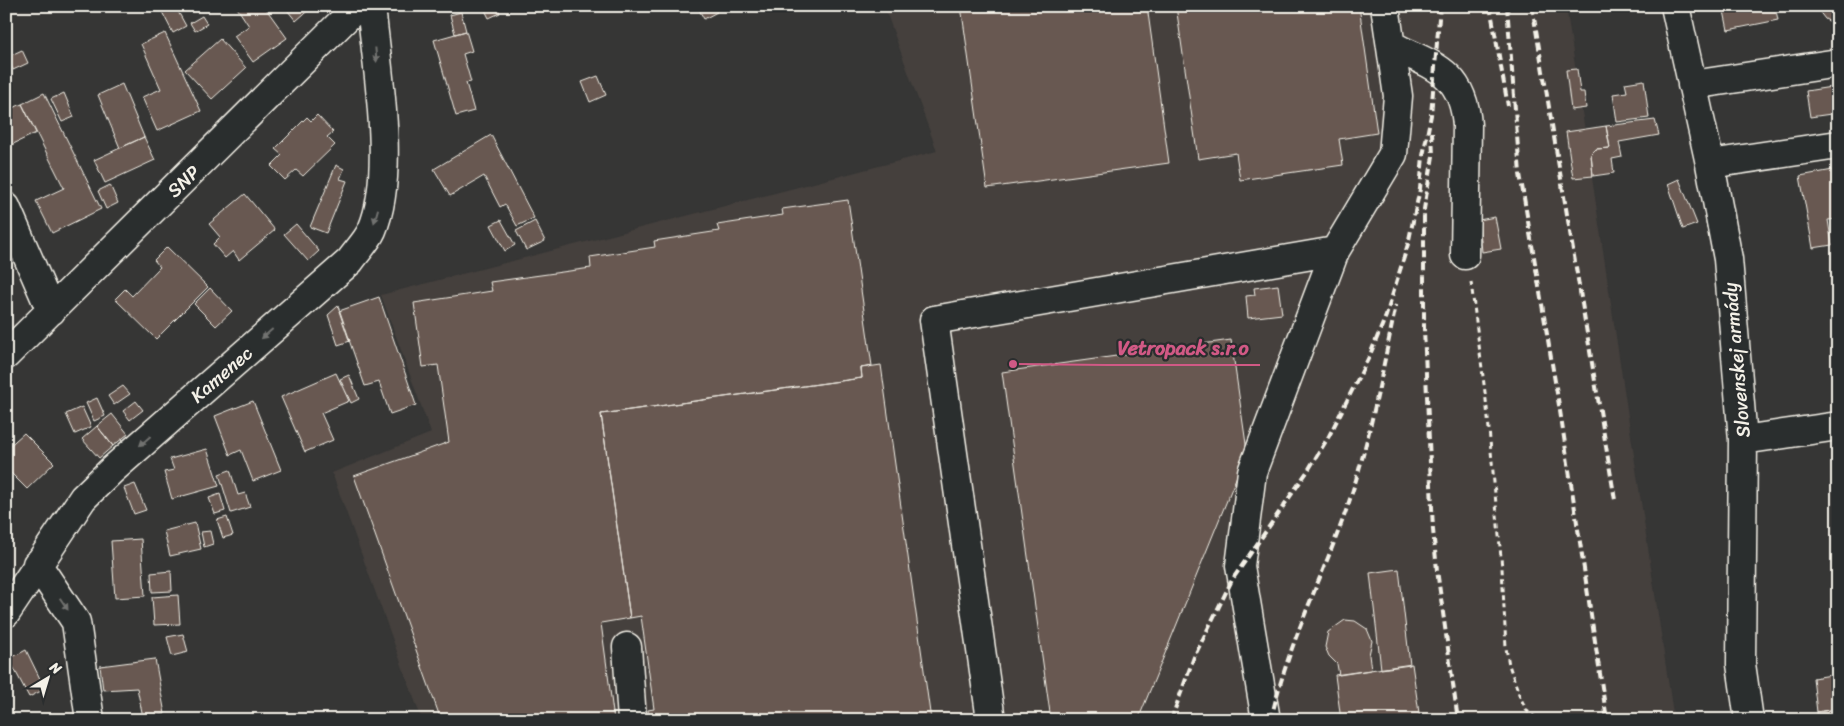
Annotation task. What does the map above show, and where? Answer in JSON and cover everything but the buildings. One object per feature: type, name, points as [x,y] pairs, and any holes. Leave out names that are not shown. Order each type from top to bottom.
[{"type":"street","name":"SNP","points":[[6,355],[358,6]]},
{"type":"street","name":"Kamenec","points":[[6,613],[37,564],[83,498],[112,470],[350,261],[372,230],[381,196],[384,158],[371,6]]},
{"type":"street","points":[[1266,720],[1240,566],[1252,472],[1334,251],[1393,154],[1398,96],[1385,6]]},
{"type":"street","name":"Slovenskej armády","points":[[1675,6],[1710,164],[1728,259],[1743,440],[1741,664],[1749,720]]},
{"type":"street","points":[[1392,46],[1435,66],[1461,92],[1467,125],[1465,256]]},
{"type":"street","points":[[1692,86],[1838,63]]},
{"type":"street","points":[[1710,164],[1838,144]]},
{"type":"street","points":[[6,207],[51,310]]},
{"type":"street","points":[[991,720],[934,320],[1334,251]]},
{"type":"street","points":[[1743,440],[1838,426]]},
{"type":"street","points":[[37,564],[76,622],[90,720]]},
{"type":"street","points":[[627,647],[632,720]]},
{"type":"path","points":[[1465,256],[1472,290],[1487,408],[1509,665],[1527,711],[1539,720]]},
{"type":"shaded area","points":[[884,6],[1566,6],[1674,720],[422,720],[332,473],[431,433],[381,295],[937,151]]},
{"type":"railway","points":[[1171,720],[1194,657],[1232,580],[1307,472],[1329,436],[1369,357],[1386,316],[1408,244],[1420,189],[1423,156],[1431,115],[1440,6]]},
{"type":"railway","points":[[1490,6],[1508,106]]},
{"type":"railway","points":[[1507,6],[1520,174],[1560,411],[1607,720]]},
{"type":"railway","points":[[1532,6],[1615,500]]},
{"type":"railway","points":[[1432,132],[1433,156],[1424,209],[1424,329],[1433,530],[1458,720]]},
{"type":"railway","points":[[1271,720],[1286,665],[1338,532],[1356,480],[1375,406],[1396,305]]},
{"type":"place","name":"Vetropack s.r.o","points":[[1013,364]]}]
